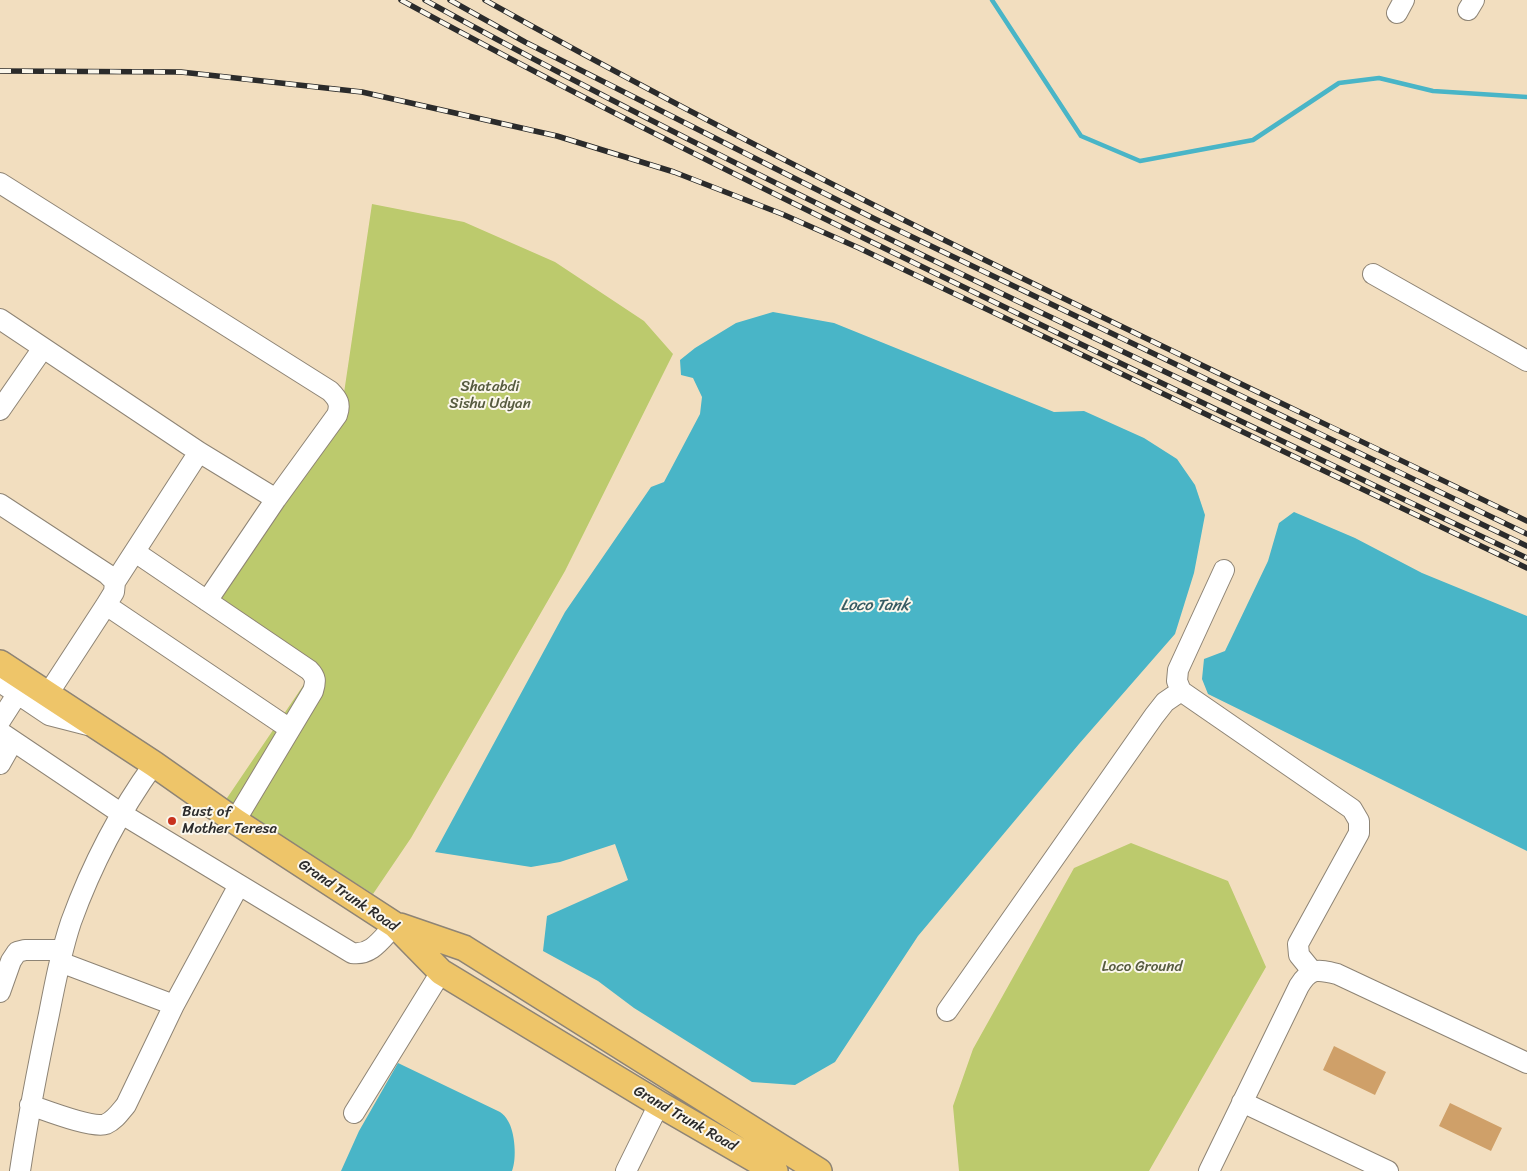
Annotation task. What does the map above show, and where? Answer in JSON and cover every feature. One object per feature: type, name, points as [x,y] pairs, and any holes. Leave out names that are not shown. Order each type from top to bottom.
[{"type":"main road","name":"Grand Trunk Road","points":[[0,663],[154,764],[235,821],[395,925],[441,972],[659,1104],[775,1171]]},
{"type":"main road","points":[[395,925],[464,948],[819,1171]]},
{"type":"street","points":[[0,182],[322,386],[337,398],[340,406],[337,415],[207,601]]},
{"type":"street","points":[[1373,274],[1527,361]]},
{"type":"street","points":[[0,319],[199,452],[276,500]]},
{"type":"street","points":[[0,410],[43,348]]},
{"type":"street","points":[[48,694],[114,592],[115,582],[199,452]]},
{"type":"street","points":[[0,504],[107,574],[115,582]]},
{"type":"street","points":[[135,552],[309,670],[315,676],[316,683],[313,691],[235,821]]},
{"type":"street","points":[[1224,570],[1178,670],[1177,682],[1181,690],[1352,809],[1359,821],[1359,833],[1298,944],[1299,955],[1312,971]]},
{"type":"street","points":[[106,605],[290,729]]},
{"type":"street","points":[[0,682],[49,715],[100,728]]},
{"type":"street","points":[[947,1011],[1154,716],[1165,702],[1181,690]]},
{"type":"street","points":[[0,721],[18,693]]},
{"type":"street","points":[[0,764],[7,737],[122,814],[352,953],[361,954],[369,951],[395,925]]},
{"type":"street","points":[[20,1171],[30,1105],[61,956],[71,921],[92,873],[122,814],[137,787],[154,764]]},
{"type":"street","points":[[30,1105],[92,1124],[105,1124],[116,1117],[126,1105],[174,1005],[239,885]]},
{"type":"street","points":[[0,992],[11,961],[17,952],[26,950],[61,956],[174,1005]]},
{"type":"street","points":[[1209,1171],[1299,986],[1304,977],[1312,971],[1322,970],[1337,974],[1527,1063]]},
{"type":"street","points":[[354,1113],[441,972]]},
{"type":"street","points":[[1242,1102],[1388,1171]]},
{"type":"street","points":[[626,1171],[659,1104]]},
{"type":"green space","name":"Shatabdi Sishu Udyan","points":[[372,204],[464,222],[555,262],[644,321],[673,354],[565,571],[411,838],[373,894],[225,801],[315,668],[217,605],[344,393]]},
{"type":"green space","name":"Loco Ground","points":[[1131,843],[1228,881],[1266,967],[1149,1171],[959,1171],[953,1106],[973,1049],[1074,868]]},
{"type":"water","name":"Loco Tank","points":[[773,312],[834,323],[1054,412],[1084,411],[1144,438],[1177,459],[1195,485],[1205,515],[1194,573],[1175,634],[1079,744],[918,936],[835,1062],[795,1085],[752,1082],[634,1008],[598,981],[543,951],[547,916],[628,880],[615,844],[560,862],[531,867],[435,852],[565,612],[651,487],[664,482],[700,414],[702,397],[693,378],[681,375],[680,360],[695,348],[736,323]]},
{"type":"water","points":[[1294,512],[1355,538],[1422,573],[1527,616],[1527,851],[1208,694],[1202,679],[1204,659],[1225,651],[1268,561],[1279,523]]},
{"type":"water","points":[[398,1063],[500,1112],[507,1120],[514,1138],[515,1153],[512,1171],[341,1171],[359,1131]]},
{"type":"building","points":[[1334,1046],[1386,1072],[1375,1095],[1323,1070]]},
{"type":"building","points":[[1450,1103],[1502,1128],[1491,1151],[1439,1126]]},
{"type":"waterway","points":[[992,0],[1081,136],[1140,161],[1253,140],[1339,83],[1379,78],[1433,91],[1527,97]]},
{"type":"railway","points":[[401,0],[565,88],[815,214],[1123,365],[1527,558]]},
{"type":"railway","points":[[425,0],[654,122],[809,200],[1527,546]]},
{"type":"railway","points":[[450,0],[525,42],[875,219],[1527,534]]},
{"type":"railway","points":[[485,0],[613,70],[871,204],[1527,521]]},
{"type":"railway","points":[[0,71],[181,72],[362,92],[557,136],[674,172],[782,214],[859,248],[1527,568]]},
{"type":"place","name":"Bust of Mother Teresa","points":[[172,821]]}]
